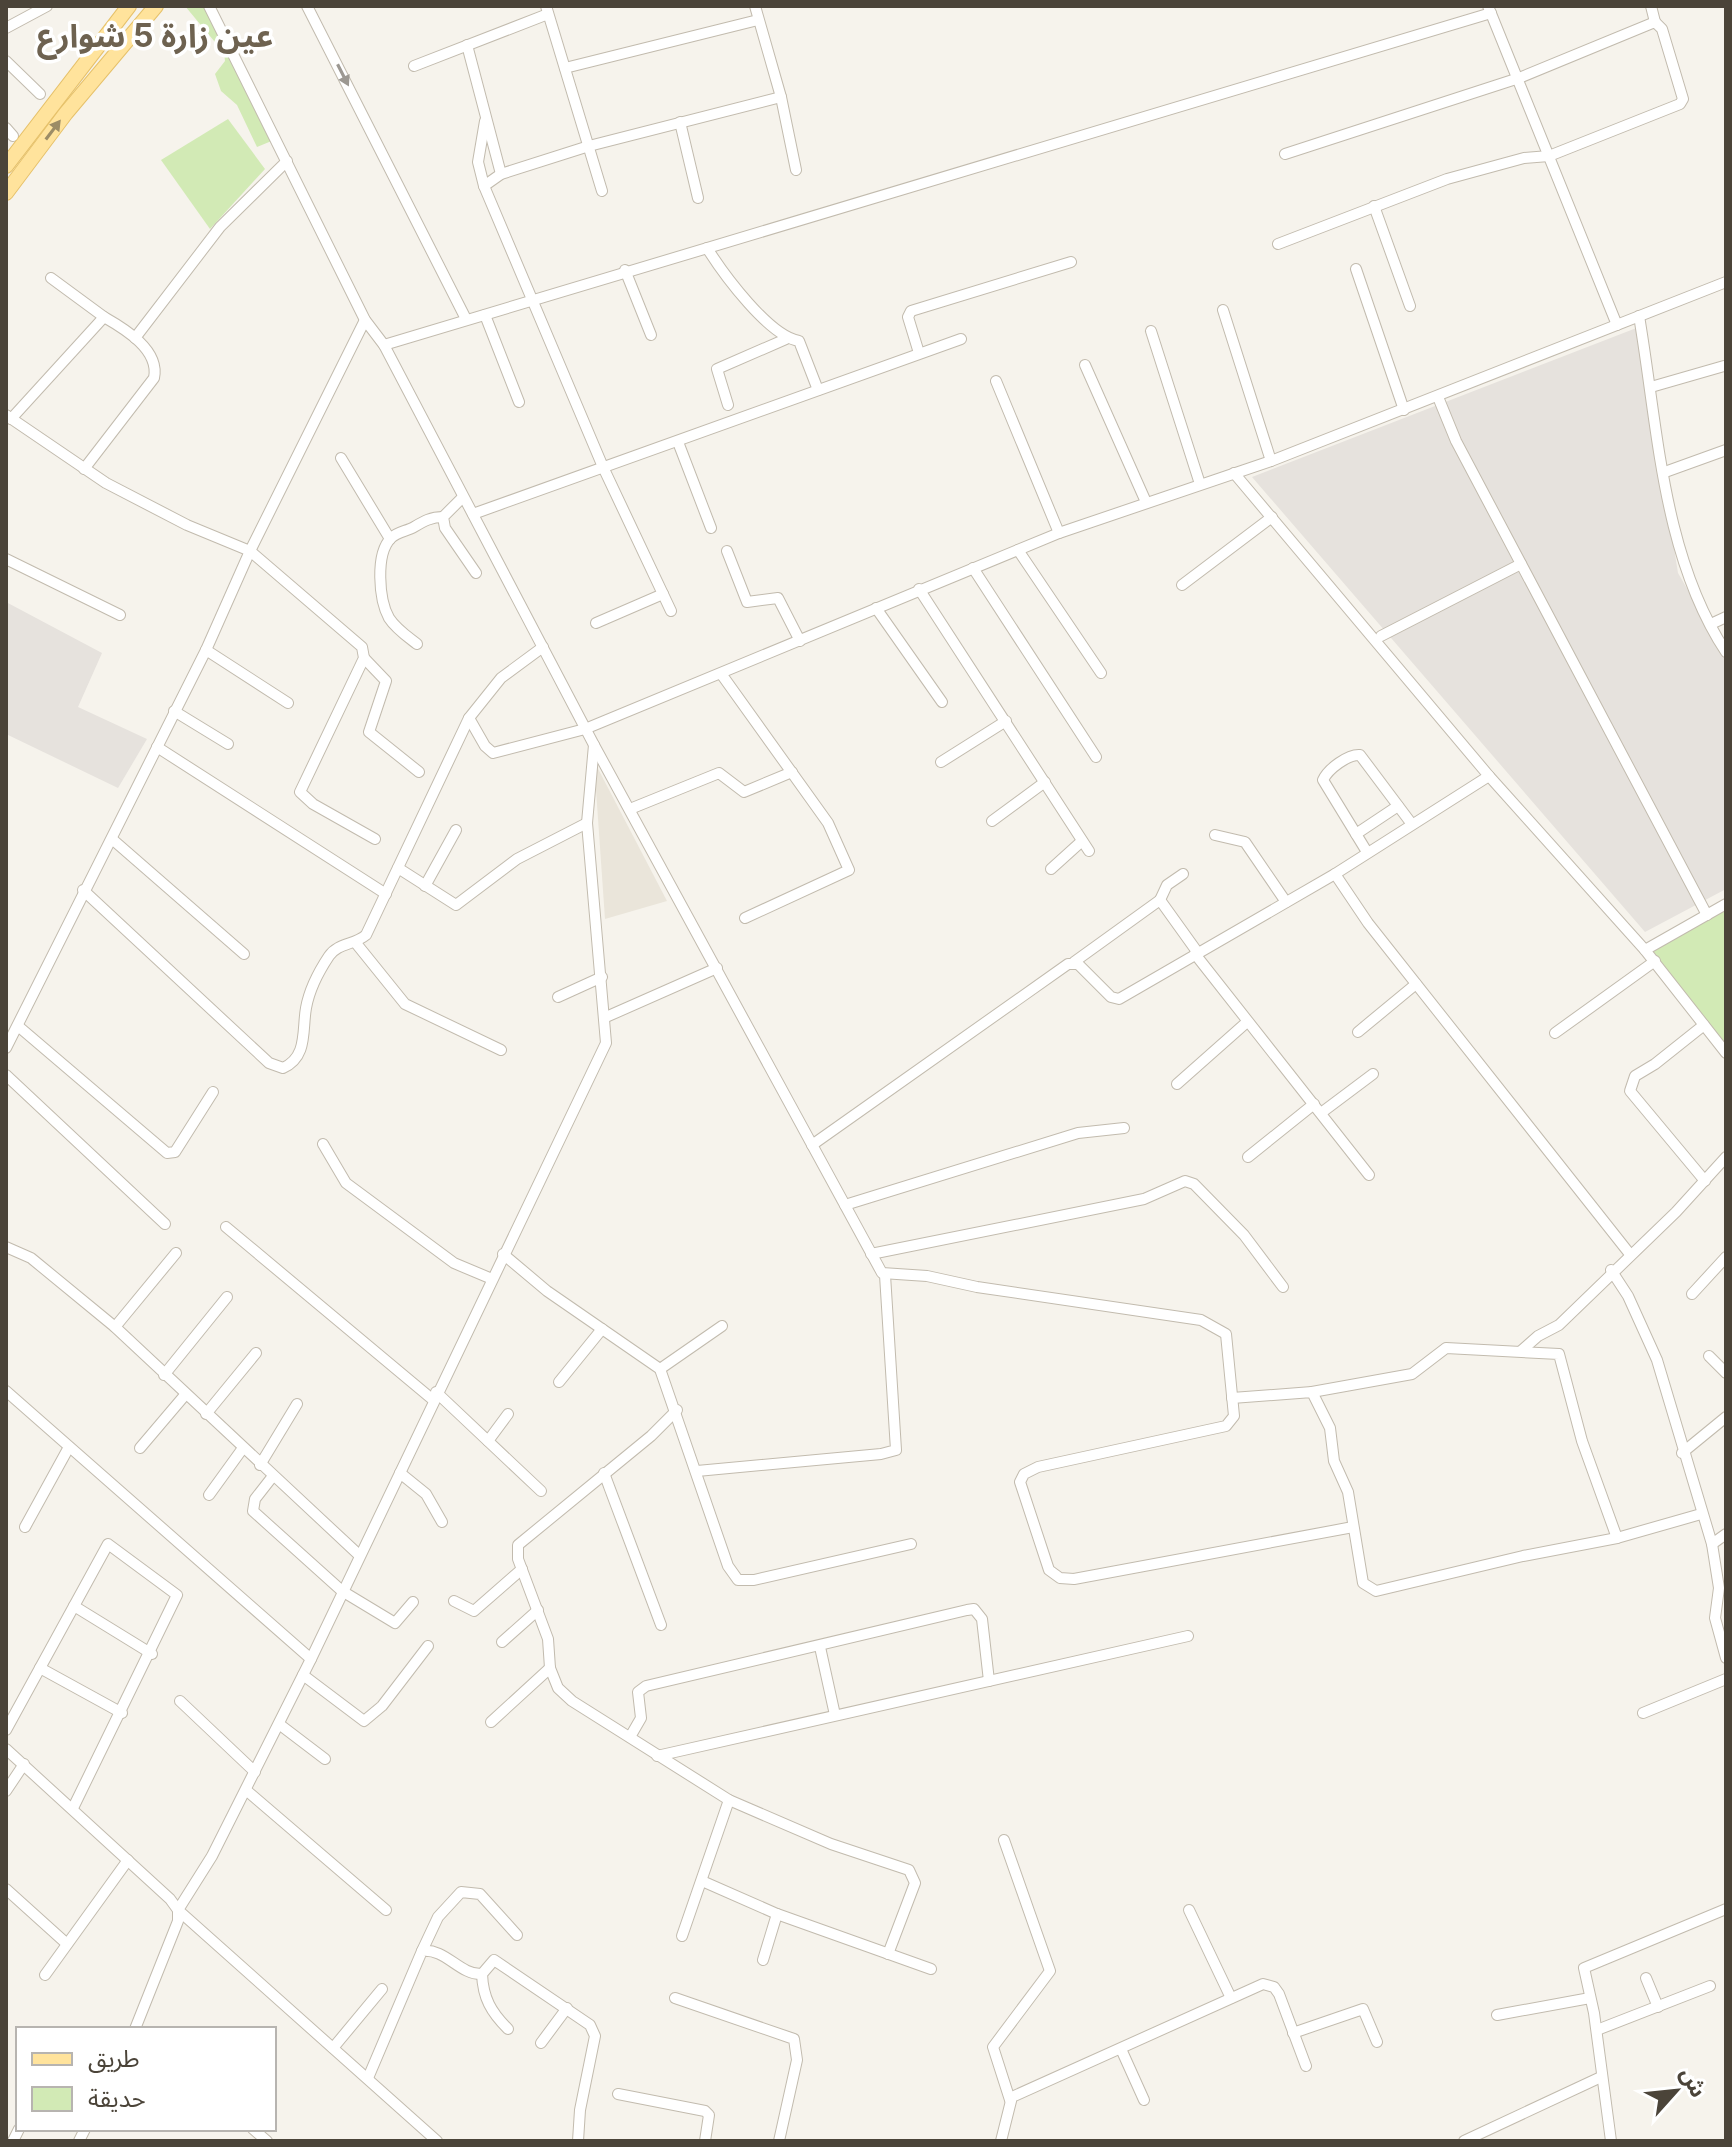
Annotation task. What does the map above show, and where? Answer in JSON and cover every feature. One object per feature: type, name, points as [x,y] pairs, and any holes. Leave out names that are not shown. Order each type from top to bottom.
[{"type":"main road","points":[[6,166],[116,13],[129,6]]},
{"type":"main road","points":[[6,193],[156,6]]},
{"type":"main road","points":[[116,13],[134,31]]},
{"type":"street","points":[[6,28],[47,6]]},
{"type":"street","points":[[307,6],[466,319]]},
{"type":"street","points":[[755,6],[781,97],[796,170]]},
{"type":"street","points":[[1278,244],[1447,179],[1524,158],[1549,156],[1680,104],[1683,99],[1679,82],[1651,6]]},
{"type":"street","points":[[209,8],[365,320],[384,345],[585,729],[885,1275],[896,1450],[881,1454],[697,1471]]},
{"type":"street","points":[[414,66],[547,10],[602,191]]},
{"type":"street","points":[[384,345],[1489,10],[1617,325]]},
{"type":"street","points":[[565,68],[758,20]]},
{"type":"street","points":[[1285,154],[1519,78],[1655,22]]},
{"type":"street","points":[[467,45],[501,174]]},
{"type":"street","points":[[6,61],[40,94]]},
{"type":"street","points":[[484,186],[501,174],[589,146],[781,97]]},
{"type":"street","points":[[485,121],[478,162],[484,186],[603,467],[671,611]]},
{"type":"street","points":[[680,122],[698,198]]},
{"type":"street","points":[[135,338],[220,227],[287,161]]},
{"type":"street","points":[[1374,206],[1410,306]]},
{"type":"street","points":[[707,248],[746,299],[786,339]]},
{"type":"street","points":[[919,353],[908,317],[911,311],[1071,262]]},
{"type":"street","points":[[1356,269],[1404,410]]},
{"type":"street","points":[[625,270],[651,335]]},
{"type":"street","points":[[51,278],[135,338],[155,366],[154,378],[84,469]]},
{"type":"street","points":[[469,718],[485,746],[493,753],[585,729],[722,675],[919,589],[1059,533],[1271,461],[1726,282]]},
{"type":"street","points":[[1223,310],[1271,461]]},
{"type":"street","points":[[485,315],[519,402]]},
{"type":"street","points":[[1639,316],[1677,537],[1711,624],[1726,652]]},
{"type":"street","points":[[104,317],[9,417],[84,469],[187,525],[250,551],[362,647],[364,658],[386,681],[369,732],[419,772]]},
{"type":"street","points":[[6,1048],[206,650],[250,551],[365,320]]},
{"type":"street","points":[[1151,331],[1200,484]]},
{"type":"street","points":[[728,405],[717,369],[786,339],[799,341],[818,390]]},
{"type":"street","points":[[473,514],[961,339]]},
{"type":"street","points":[[1085,365],[1146,502]]},
{"type":"street","points":[[1651,387],[1724,366]]},
{"type":"street","points":[[996,381],[1059,533]]},
{"type":"street","points":[[1438,397],[1456,441],[1707,915]]},
{"type":"street","points":[[678,442],[711,528]]},
{"type":"street","points":[[1665,472],[1726,450]]},
{"type":"street","points":[[341,458],[390,539],[381,571],[384,606],[395,626],[417,644]]},
{"type":"street","points":[[1234,473],[1489,776],[1655,961],[1726,1053]]},
{"type":"street","points":[[390,539],[425,521],[443,517],[463,497]]},
{"type":"street","points":[[443,517],[445,528],[476,573]]},
{"type":"street","points":[[1182,585],[1272,517]]},
{"type":"street","points":[[1018,550],[1101,673]]},
{"type":"street","points":[[727,551],[747,602],[778,598],[800,641]]},
{"type":"street","points":[[6,559],[120,615]]},
{"type":"street","points":[[1381,636],[1521,564]]},
{"type":"street","points":[[973,568],[1096,757]]},
{"type":"street","points":[[919,589],[1089,851]]},
{"type":"street","points":[[596,623],[663,594]]},
{"type":"street","points":[[876,608],[942,702]]},
{"type":"street","points":[[1711,624],[1726,617]]},
{"type":"street","points":[[83,890],[275,1067],[291,1065],[300,1050],[306,1006],[330,955],[342,945],[366,935],[469,718],[501,678],[543,647]]},
{"type":"street","points":[[206,650],[288,703]]},
{"type":"street","points":[[364,658],[300,792],[313,804],[375,839]]},
{"type":"street","points":[[722,675],[828,823],[849,870],[745,918]]},
{"type":"street","points":[[174,711],[228,744]]},
{"type":"street","points":[[941,762],[1006,721]]},
{"type":"street","points":[[136,2027],[178,1921],[178,1910],[207,1867],[279,1724],[606,1043],[587,823],[594,745]]},
{"type":"street","points":[[157,747],[386,894]]},
{"type":"street","points":[[1367,852],[1323,780],[1326,773],[1354,754],[1360,755],[1411,823]]},
{"type":"street","points":[[630,809],[719,773],[744,792],[792,772]]},
{"type":"street","points":[[1074,962],[1115,999],[1133,992],[1335,874],[1489,776]]},
{"type":"street","points":[[992,821],[1045,782]]},
{"type":"street","points":[[1356,834],[1398,806]]},
{"type":"street","points":[[398,868],[456,905],[517,859],[587,823]]},
{"type":"street","points":[[425,886],[456,830]]},
{"type":"street","points":[[1215,835],[1245,842],[1286,902]]},
{"type":"street","points":[[112,839],[244,954]]},
{"type":"street","points":[[1051,869],[1082,841]]},
{"type":"street","points":[[812,1145],[1160,900],[1167,885],[1183,874]]},
{"type":"street","points":[[1335,874],[1416,984],[1629,1253]]},
{"type":"street","points":[[1160,900],[1247,1022],[1369,1175]]},
{"type":"street","points":[[1645,950],[1726,904]]},
{"type":"street","points":[[355,942],[405,1004],[501,1050]]},
{"type":"street","points":[[1555,1033],[1655,961]]},
{"type":"street","points":[[606,1017],[717,968]]},
{"type":"street","points":[[558,997],[602,977]]},
{"type":"street","points":[[1358,1032],[1416,984]]},
{"type":"street","points":[[1177,1084],[1247,1022]]},
{"type":"street","points":[[1704,1025],[1635,1076],[1630,1091],[1705,1181]]},
{"type":"street","points":[[18,1026],[167,1153],[175,1152],[186,1140],[213,1092]]},
{"type":"street","points":[[1248,1157],[1373,1074]]},
{"type":"street","points":[[6,1075],[165,1224]]},
{"type":"street","points":[[845,1205],[1078,1133],[1124,1128]]},
{"type":"street","points":[[323,1144],[346,1183],[454,1263],[492,1279]]},
{"type":"street","points":[[1521,1351],[1538,1336],[1559,1325],[1726,1157]]},
{"type":"street","points":[[871,1254],[1144,1199],[1185,1181],[1194,1184],[1244,1235],[1283,1287]]},
{"type":"street","points":[[226,1227],[488,1441],[541,1491]]},
{"type":"street","points":[[6,1247],[31,1258],[115,1327],[359,1555]]},
{"type":"street","points":[[115,1327],[176,1253]]},
{"type":"street","points":[[503,1254],[660,1369],[677,1410],[728,1566],[738,1580],[754,1580],[911,1544]]},
{"type":"street","points":[[1692,1294],[1726,1257]]},
{"type":"street","points":[[1611,1270],[1648,1335],[1712,1544],[1719,1588],[1715,1618],[1726,1658]]},
{"type":"street","points":[[885,1275],[927,1276],[1212,1324],[1229,1338],[1233,1420],[1217,1429],[1027,1471],[1020,1482],[1047,1567],[1053,1575],[1074,1579],[1353,1527]]},
{"type":"street","points":[[164,1375],[227,1297]]},
{"type":"street","points":[[660,1369],[722,1326]]},
{"type":"street","points":[[559,1382],[602,1329]]},
{"type":"street","points":[[1232,1398],[1312,1392],[1412,1374],[1446,1348],[1559,1354],[1582,1441],[1617,1538]]},
{"type":"street","points":[[206,1414],[256,1353]]},
{"type":"street","points":[[1709,1356],[1726,1373]]},
{"type":"street","points":[[6,1391],[311,1659]]},
{"type":"street","points":[[1312,1392],[1330,1428],[1334,1461],[1348,1492],[1363,1583],[1376,1591],[1523,1556],[1617,1538],[1701,1514]]},
{"type":"street","points":[[140,1448],[185,1395]]},
{"type":"street","points":[[260,1465],[297,1404]]},
{"type":"street","points":[[677,1410],[522,1539],[517,1552],[548,1639],[550,1668],[562,1693],[729,1800],[831,1844],[909,1870],[915,1883],[888,1954]]},
{"type":"street","points":[[488,1441],[508,1414]]},
{"type":"street","points":[[1682,1453],[1726,1417]]},
{"type":"street","points":[[25,1527],[69,1447]]},
{"type":"street","points":[[209,1495],[243,1448]]},
{"type":"street","points":[[400,1473],[426,1494],[442,1522]]},
{"type":"street","points":[[604,1473],[661,1625]]},
{"type":"street","points":[[273,1476],[255,1499],[253,1511],[342,1591],[395,1623],[413,1602]]},
{"type":"street","points":[[1712,1544],[1726,1534]]},
{"type":"street","points":[[6,1730],[108,1544],[177,1595],[152,1654],[73,1808]]},
{"type":"street","points":[[454,1601],[474,1611],[522,1569]]},
{"type":"street","points":[[74,1606],[152,1654]]},
{"type":"street","points":[[630,1737],[641,1718],[638,1692],[641,1688],[974,1609],[982,1619],[989,1681]]},
{"type":"street","points":[[502,1642],[538,1610]]},
{"type":"street","points":[[657,1756],[1188,1636]]},
{"type":"street","points":[[303,1675],[354,1717],[364,1721],[382,1706],[428,1646]]},
{"type":"street","points":[[820,1647],[835,1715]]},
{"type":"street","points":[[40,1668],[122,1713]]},
{"type":"street","points":[[491,1722],[550,1668]]},
{"type":"street","points":[[1643,1713],[1726,1679]]},
{"type":"street","points":[[180,1701],[255,1772]]},
{"type":"street","points":[[279,1724],[325,1759]]},
{"type":"street","points":[[6,1749],[73,1808],[178,1910],[437,2141]]},
{"type":"street","points":[[6,1791],[24,1764]]},
{"type":"street","points":[[246,1790],[386,1910]]},
{"type":"street","points":[[682,1936],[729,1800]]},
{"type":"street","points":[[1001,2141],[1010,2100],[993,2047],[1050,1971],[1004,1840]]},
{"type":"street","points":[[45,1975],[128,1860]]},
{"type":"street","points":[[702,1881],[777,1914],[931,1969]]},
{"type":"street","points":[[6,1889],[67,1944]]},
{"type":"street","points":[[368,2078],[438,1917],[461,1892],[480,1894],[517,1935]]},
{"type":"street","points":[[1611,2141],[1597,2030],[1585,1966],[1726,1909]]},
{"type":"street","points":[[1189,1910],[1231,1998]]},
{"type":"street","points":[[763,1960],[777,1914]]},
{"type":"street","points":[[422,1951],[435,1951],[471,1972],[482,1974]]},
{"type":"street","points":[[508,2029],[491,2011],[482,1974],[490,1962],[497,1960],[590,2025],[595,2036],[580,2110],[578,2141]]},
{"type":"street","points":[[1646,1978],[1658,2007]]},
{"type":"street","points":[[1010,2100],[1231,1998],[1269,1984],[1279,1994],[1306,2066]]},
{"type":"street","points":[[1597,2030],[1710,1986]]},
{"type":"street","points":[[333,2048],[382,1989]]},
{"type":"street","points":[[675,1998],[794,2039],[797,2060],[779,2141]]},
{"type":"street","points":[[1497,2015],[1590,1998]]},
{"type":"street","points":[[541,2043],[567,2008]]},
{"type":"street","points":[[1293,2033],[1363,2009],[1377,2042]]},
{"type":"street","points":[[1121,2049],[1144,2100]]},
{"type":"street","points":[[1464,2141],[1601,2077]]},
{"type":"street","points":[[618,2094],[705,2111],[709,2115],[705,2141]]},
{"type":"shaded area","points":[[1639,327],[1678,573],[1726,656],[1726,889],[1645,932],[1252,477]]},
{"type":"shaded area","points":[[6,602],[102,653],[78,707],[147,739],[118,788],[6,734]]},
{"type":"shaded area","points":[[594,761],[667,901],[605,919]]},
{"type":"green space","points":[[185,6],[206,6],[274,140],[257,147],[237,105],[221,91],[215,74],[225,61],[224,53]]},
{"type":"green space","points":[[228,119],[265,169],[210,229],[161,160]]},
{"type":"green space","points":[[1726,910],[1726,1048],[1651,951]]},
{"type":"district","name":"عين زارة 5 شوارع","points":[[155,36]]}]
